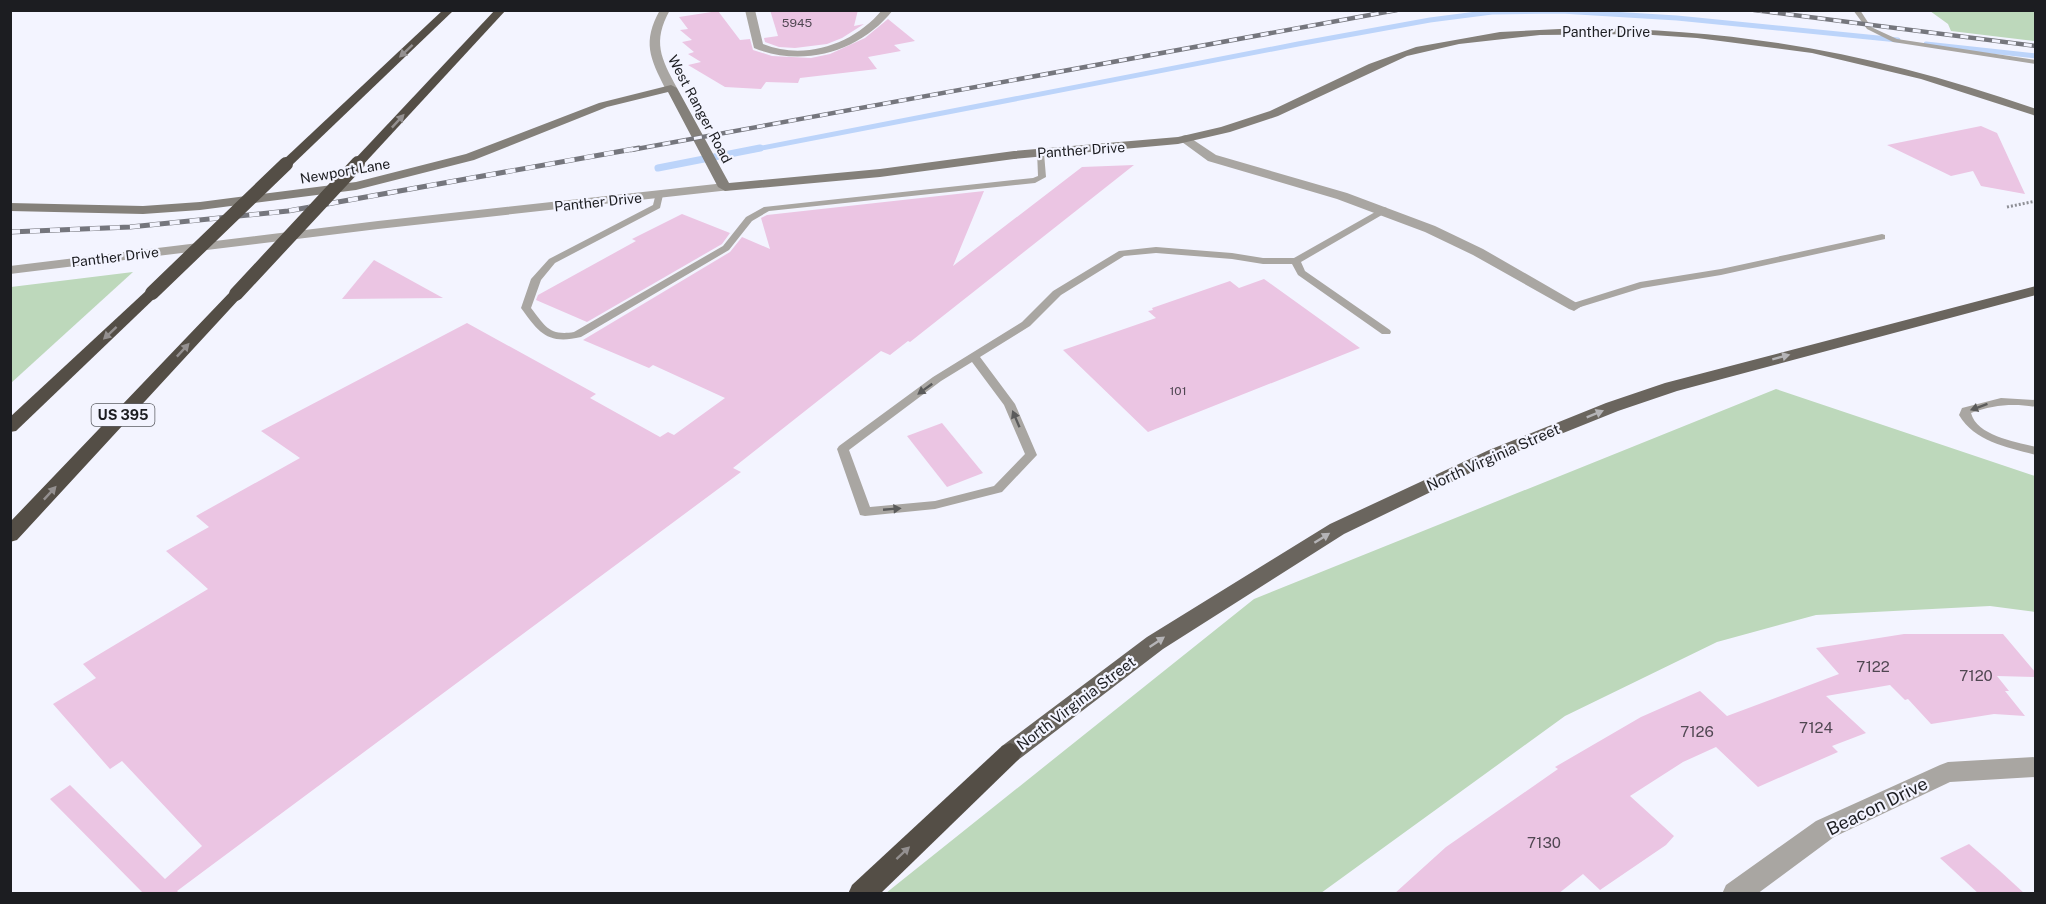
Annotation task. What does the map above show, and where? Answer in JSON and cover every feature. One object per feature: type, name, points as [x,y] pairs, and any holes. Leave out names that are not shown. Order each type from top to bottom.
[{"type":"highway","points":[[10,427],[449,10]]},
{"type":"highway","name":"US 395","points":[[10,536],[501,10]]},
{"type":"highway","points":[[861,894],[1010,753]]},
{"type":"main road","name":"North Virginia Street","points":[[1010,753],[1155,643],[1337,529],[1495,454],[1612,407],[1671,387],[2036,290]]},
{"type":"street","name":"West Ranger Road","points":[[665,10],[656,24],[652,37],[655,55],[725,187]]},
{"type":"street","points":[[750,10],[758,46],[766,51],[788,53],[814,52],[854,40],[867,32],[888,10]]},
{"type":"street","name":"Panther Drive","points":[[10,270],[378,225],[725,187],[878,174],[1040,153],[1136,146],[1186,139],[1269,116],[1298,104],[1371,66],[1411,52],[1483,38],[1558,32],[1686,34],[1801,48],[1919,74],[2036,113]]},
{"type":"street","name":"Newport Lane","points":[[10,207],[143,210],[200,206],[357,186],[459,161],[603,105],[671,88]]},
{"type":"street","points":[[1186,139],[1212,158],[1384,210],[1478,252],[1575,306]]},
{"type":"street","name":"Beacon Drive","points":[[1735,894],[1825,829],[1948,772],[2036,767]]},
{"type":"lane","points":[[1856,10],[1869,28],[1895,42],[2036,63]]},
{"type":"lane","points":[[659,195],[657,207],[552,261],[536,279],[526,308],[547,333],[558,338],[577,335],[726,248],[749,219],[767,209],[1035,180],[1042,177],[1043,172],[1040,153]]},
{"type":"lane","points":[[974,357],[1009,404],[1031,455],[998,489],[935,505],[864,512],[843,449],[937,380],[1026,324],[1057,293],[1122,253],[1156,250],[1232,256],[1263,261],[1296,261],[1384,210]]},
{"type":"lane","points":[[1575,306],[1640,285],[1721,272],[1882,237]]},
{"type":"lane","points":[[1296,261],[1301,273],[1386,332]]},
{"type":"lane","points":[[2036,404],[2006,399],[1966,411],[1965,415],[1970,423],[1985,434],[2036,452]]},
{"type":"path","points":[[2007,207],[2036,201]]},
{"type":"green space","points":[[1930,11],[2035,11],[2035,41],[1951,31],[1948,24]]},
{"type":"green space","points":[[133,272],[11,383],[11,287]]},
{"type":"green space","points":[[1776,389],[2035,476],[2035,612],[1990,606],[1816,615],[1717,642],[1565,716],[1321,893],[886,893],[1254,599]]},
{"type":"building","points":[[770,10],[858,10],[854,26],[864,24],[842,38],[827,44],[795,48],[779,47],[765,42],[764,38],[778,36]]},
{"type":"building","points":[[718,11],[740,40],[750,39],[753,50],[772,56],[811,58],[830,54],[865,38],[888,19],[915,41],[894,45],[901,51],[868,57],[877,69],[800,78],[798,83],[766,82],[761,89],[725,87],[688,65],[701,62],[688,54],[694,52],[682,42],[692,40],[680,30],[688,29],[679,17]]},
{"type":"building","points":[[1981,126],[1997,133],[2025,194],[1981,186],[1973,171],[1951,176],[1887,145]]},
{"type":"building","points":[[1134,165],[910,342],[908,341],[890,355],[881,351],[733,468],[741,472],[177,891],[180,894],[144,894],[50,799],[70,785],[165,879],[202,846],[122,761],[110,769],[53,704],[96,678],[83,664],[208,589],[166,551],[209,527],[196,516],[300,458],[261,431],[467,323],[596,394],[590,398],[660,437],[668,432],[674,435],[725,398],[653,365],[649,368],[583,340],[730,252],[742,237],[770,249],[761,218],[767,215],[984,191],[953,266],[1082,167]]},
{"type":"building","points":[[682,214],[730,233],[722,244],[587,322],[536,300],[538,295],[636,241],[632,239]]},
{"type":"building","points":[[374,260],[443,298],[342,299]]},
{"type":"building","points":[[1264,279],[1360,348],[1148,432],[1063,350],[1156,318],[1148,311],[1153,310],[1152,308],[1230,281],[1239,288]]},
{"type":"building","points":[[942,423],[983,473],[947,487],[907,436]]},
{"type":"building","points":[[1904,634],[2003,634],[2036,673],[2036,677],[1997,676],[2009,691],[2005,691],[2025,716],[1994,714],[1931,724],[1908,699],[1905,700],[1890,685],[1826,696],[1866,733],[1832,746],[1838,752],[1758,787],[1716,747],[1683,762],[1630,796],[1674,836],[1666,845],[1600,890],[1583,874],[1558,894],[1394,894],[1446,847],[1558,769],[1555,767],[1641,717],[1700,691],[1727,716],[1839,674],[1816,648]]},
{"type":"building","points":[[1969,844],[2025,894],[1979,894],[1940,858]]},
{"type":"waterway","points":[[752,150],[1298,44],[1430,20],[1492,12],[1561,11],[1677,18],[1898,40]]},
{"type":"waterway","points":[[1926,44],[2036,56]]},
{"type":"waterway","points":[[658,168],[760,148]]},
{"type":"railway","points":[[631,150],[1397,10]]},
{"type":"railway","points":[[1754,10],[2036,46]]},
{"type":"railway","points":[[10,232],[130,227],[288,211],[639,148]]}]
